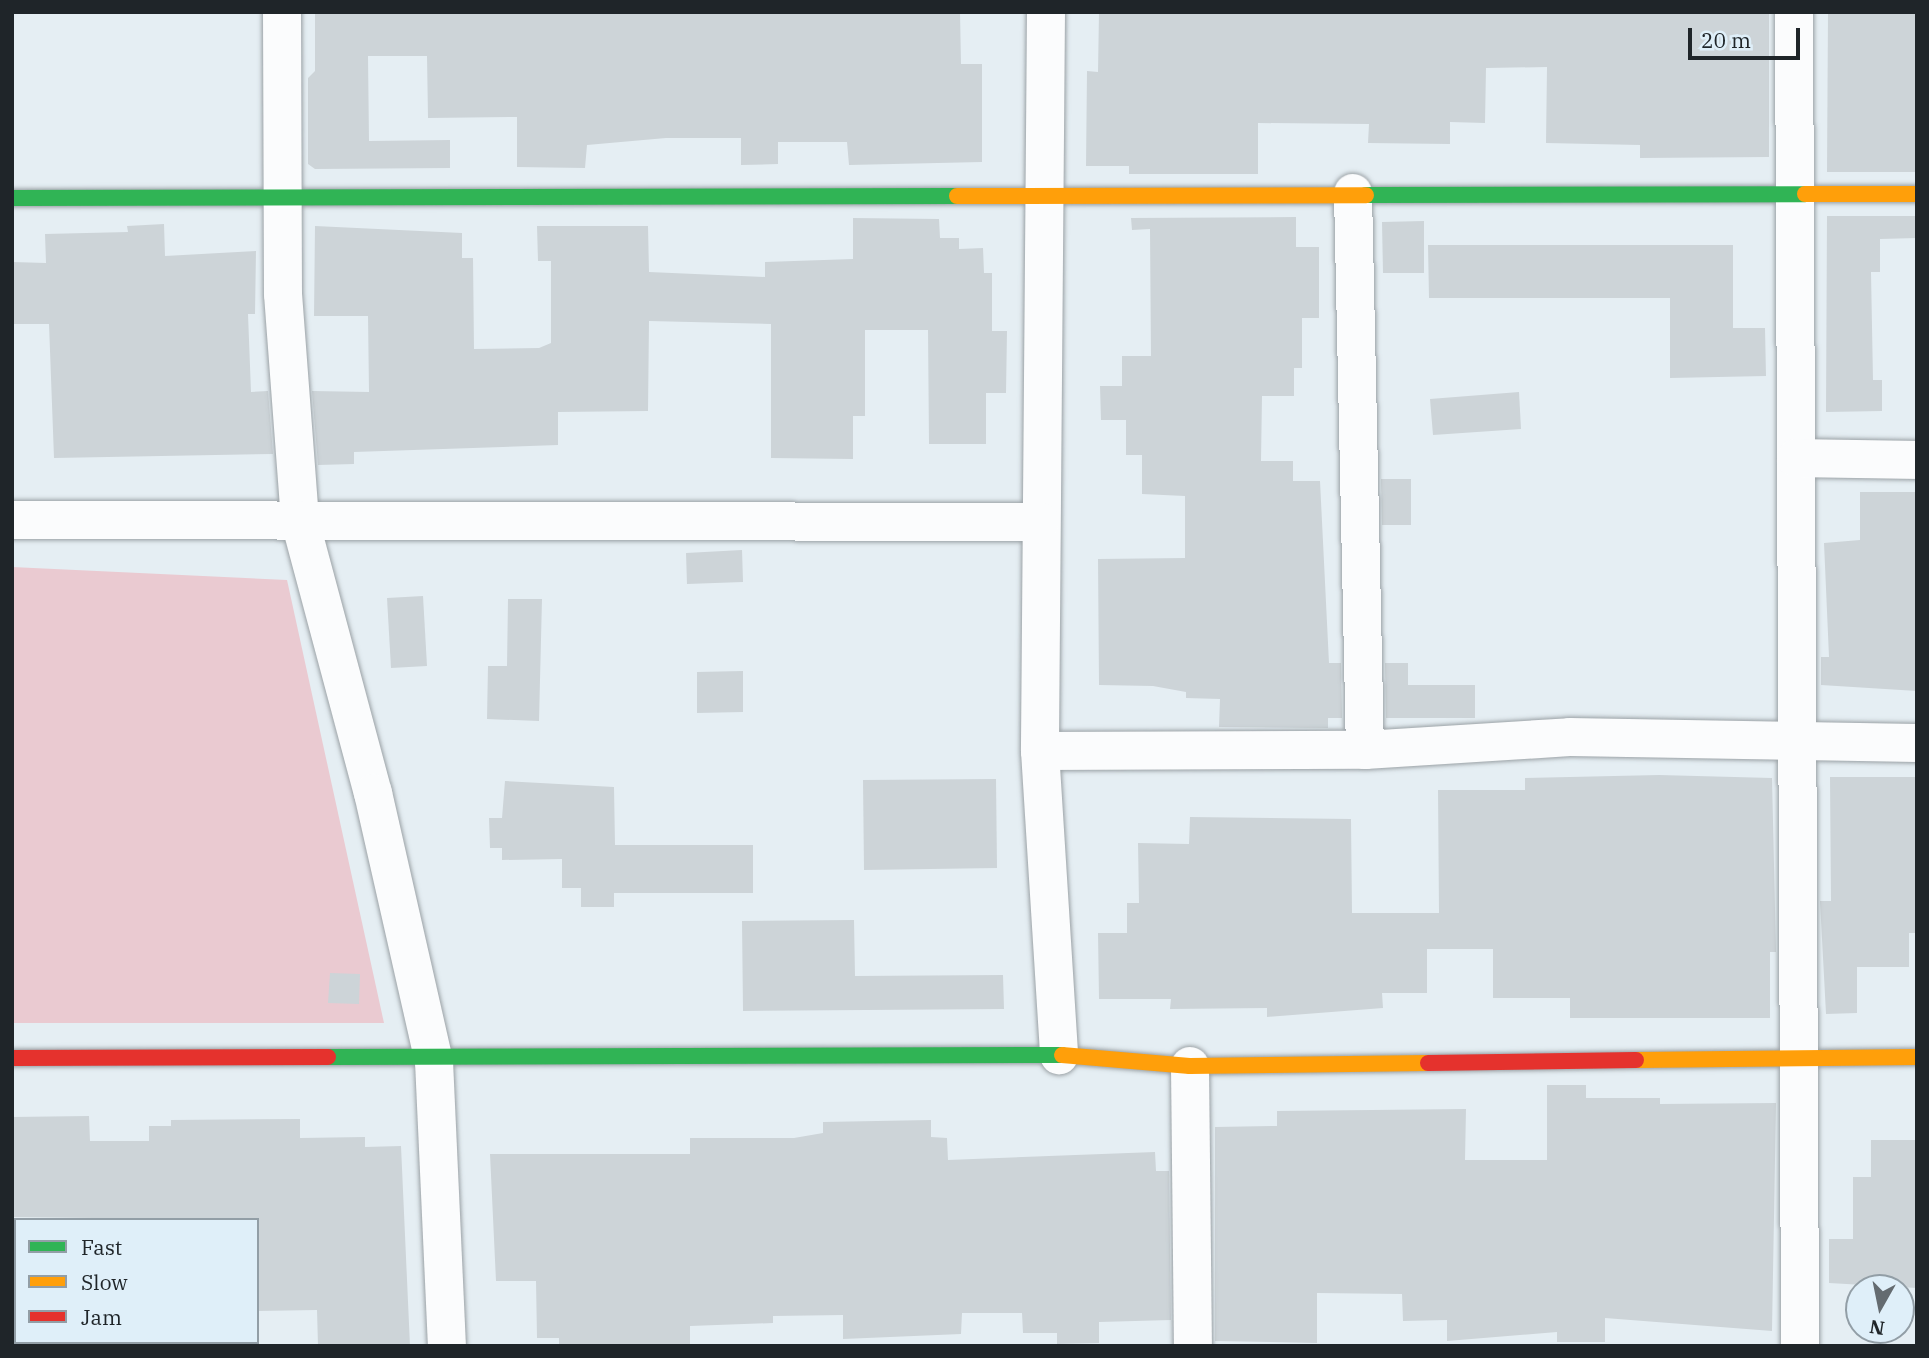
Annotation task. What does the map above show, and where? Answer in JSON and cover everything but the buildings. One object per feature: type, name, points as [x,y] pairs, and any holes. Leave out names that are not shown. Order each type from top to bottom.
[{"type":"street","points":[[282,12],[281,197],[288,415],[300,521],[373,793],[434,1061],[447,1346]]},
{"type":"street","points":[[1046,12],[1040,751],[1059,1055]]},
{"type":"street","points":[[1794,12],[1800,1346]]},
{"type":"street","points":[[12,198],[1795,191],[1917,194]]},
{"type":"street","points":[[1353,193],[1366,750]]},
{"type":"street","points":[[1796,458],[1917,460]]},
{"type":"street","points":[[12,520],[1040,522]]},
{"type":"street","points":[[1040,751],[1366,750],[1570,737],[1917,743]]},
{"type":"street","points":[[12,1058],[434,1061],[1059,1055],[1190,1066],[1917,1057]]},
{"type":"street","points":[[1190,1066],[1193,1346]]},
{"type":"shaded area","points":[[12,567],[287,580],[384,1023],[12,1023]]},
{"type":"traffic: fast","points":[[1366,195],[1805,194]]},
{"type":"traffic: fast","points":[[12,198],[957,196]]},
{"type":"traffic: fast","points":[[328,1057],[1062,1055]]},
{"type":"traffic: slow","points":[[1805,194],[1917,194]]},
{"type":"traffic: slow","points":[[957,196],[1366,195]]},
{"type":"traffic: slow","points":[[1062,1055],[1190,1066],[1428,1063]]},
{"type":"traffic: slow","points":[[1636,1060],[1917,1057]]},
{"type":"traffic: jam","points":[[12,1058],[328,1057]]},
{"type":"traffic: jam","points":[[1428,1063],[1636,1060]]}]
